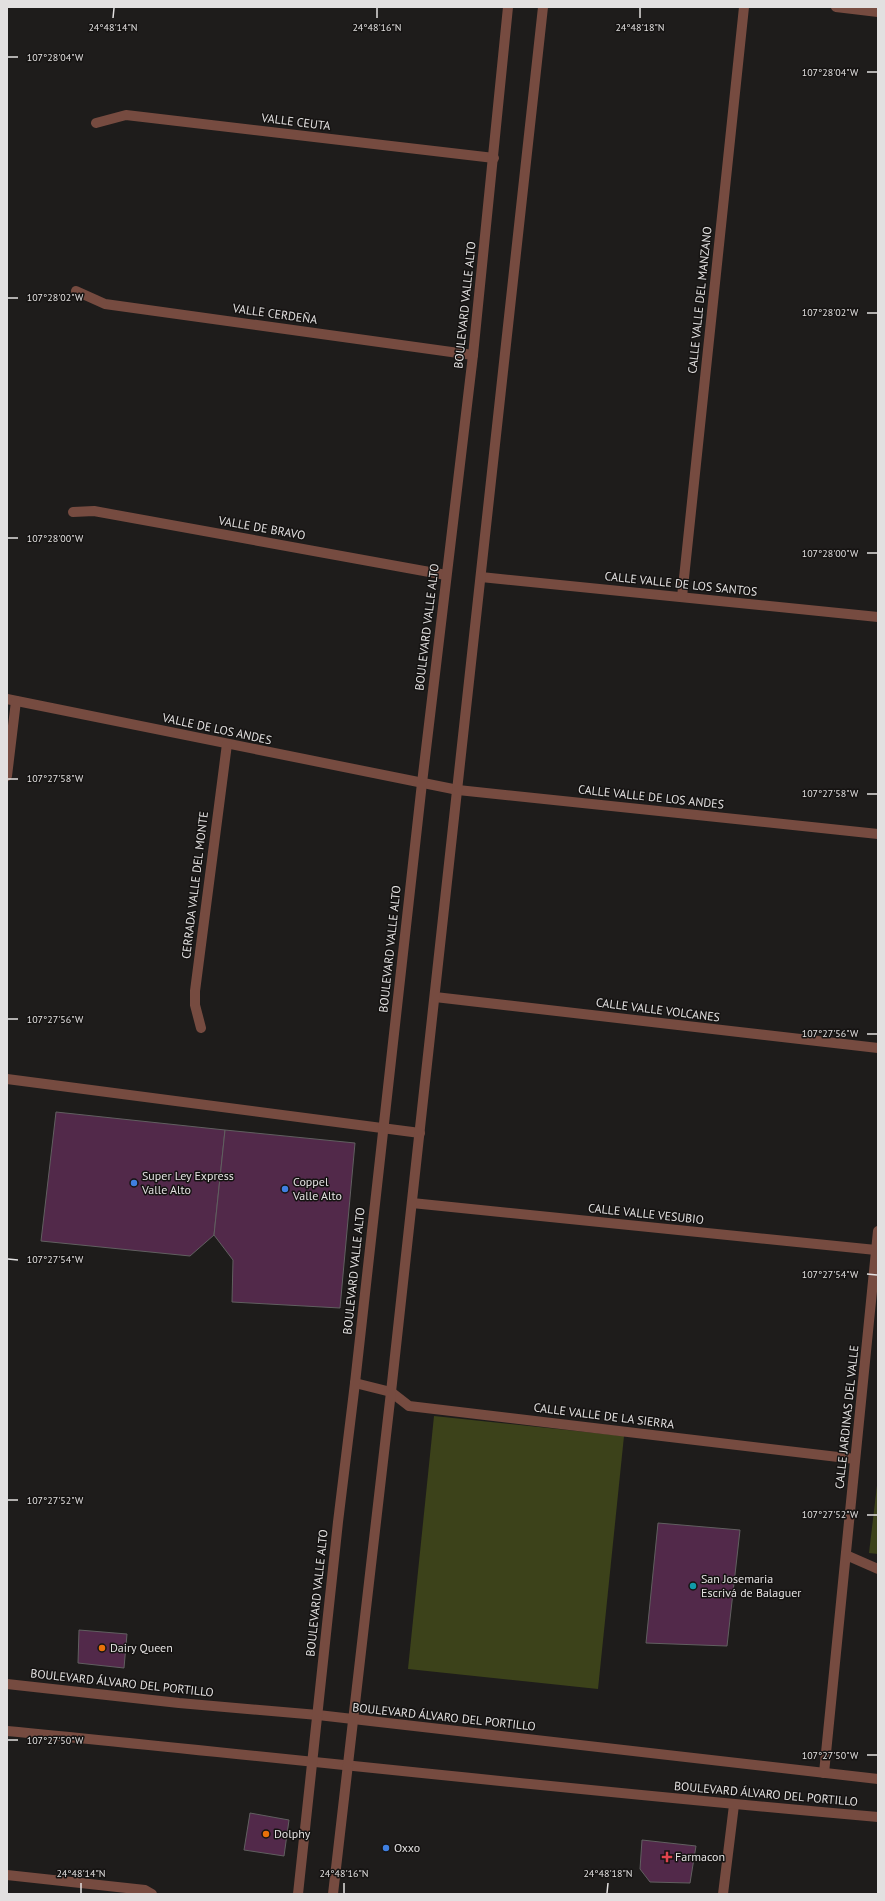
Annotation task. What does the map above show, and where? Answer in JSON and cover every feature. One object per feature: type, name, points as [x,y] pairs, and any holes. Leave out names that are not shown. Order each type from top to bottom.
[{"type":"street","name":"BOULEVARD VALLE ALTO","points":[[298,1894],[382,1128],[473,355],[508,7]]},
{"type":"street","points":[[333,1894],[347,1764],[392,1392],[543,7]]},
{"type":"street","name":"CALLE VALLE DEL MANZANO","points":[[682,596],[744,7]]},
{"type":"street","points":[[836,7],[878,12]]},
{"type":"street","name":"VALLE CEUTA","points":[[96,123],[126,115],[494,158]]},
{"type":"street","name":"VALLE CERDEÑA","points":[[76,291],[105,304],[473,355]]},
{"type":"street","name":"VALLE DE BRAVO","points":[[73,512],[94,510],[446,575]]},
{"type":"street","name":"CALLE VALLE DE LOS SANTOS","points":[[481,577],[682,596],[878,617]]},
{"type":"street","points":[[7,776],[11,700]]},
{"type":"street","name":"VALLE DE LOS ANDES","points":[[11,700],[422,783]]},
{"type":"street","name":"CERRADA VALLE DEL MONTE","points":[[201,1028],[195,1005],[195,991],[227,744]]},
{"type":"street","name":"CALLE VALLE DE LOS ANDES","points":[[422,783],[458,790],[878,834]]},
{"type":"street","name":"CALLE VALLE VOLCANES","points":[[435,997],[878,1048]]},
{"type":"street","points":[[7,1079],[420,1133]]},
{"type":"street","name":"CALLE VALLE VESUBIO","points":[[412,1203],[876,1250]]},
{"type":"street","name":"CALLE JARDINAS DEL VALLE","points":[[824,1773],[878,1231]]},
{"type":"street","name":"CALLE VALLE DE LA SIERRA","points":[[355,1383],[392,1392],[409,1406],[855,1459]]},
{"type":"street","points":[[846,1555],[878,1569]]},
{"type":"street","name":"BOULEVARD ÁLVARO DEL PORTILLO","points":[[7,1684],[179,1703],[318,1715],[878,1779]]},
{"type":"street","name":"BOULEVARD ÁLVARO DEL PORTILLO","points":[[7,1731],[347,1764],[734,1805],[878,1818]]},
{"type":"street","points":[[723,1894],[734,1805]]},
{"type":"street","points":[[7,1875],[145,1890],[152,1894]]},
{"type":"green space","points":[[434,1416],[624,1436],[598,1689],[408,1669]]},
{"type":"green space","points":[[878,1477],[878,1554],[869,1553]]},
{"type":"building","name":"Super Ley Express Valle Alto","points":[[56,1112],[225,1130],[214,1235],[190,1256],[41,1241]]},
{"type":"building","name":"Coppel Valle Alto","points":[[225,1130],[355,1143],[340,1308],[232,1302],[233,1260],[214,1235]]},
{"type":"building","name":"San Josemaria Escrivá de Balaguer","points":[[658,1523],[740,1530],[727,1646],[646,1643]]},
{"type":"building","name":"Dairy Queen","points":[[79,1630],[127,1634],[124,1668],[78,1663]]},
{"type":"building","points":[[250,1813],[289,1820],[284,1856],[244,1850]]},
{"type":"building","name":"Farmacon","points":[[642,1840],[696,1846],[690,1883],[650,1882],[640,1869]]},
{"type":"place","name":"Super Ley Express Valle Alto","points":[[134,1183]]},
{"type":"place","name":"Coppel Valle Alto","points":[[285,1189]]},
{"type":"place","name":"San Josemaria Escrivá de Balaguer","points":[[693,1586]]},
{"type":"place","name":"Dairy Queen","points":[[102,1648]]},
{"type":"place","name":"Dolphy","points":[[266,1834]]},
{"type":"place","name":"Oxxo","points":[[386,1848]]},
{"type":"place","name":"Farmacon","points":[[667,1857]]}]
